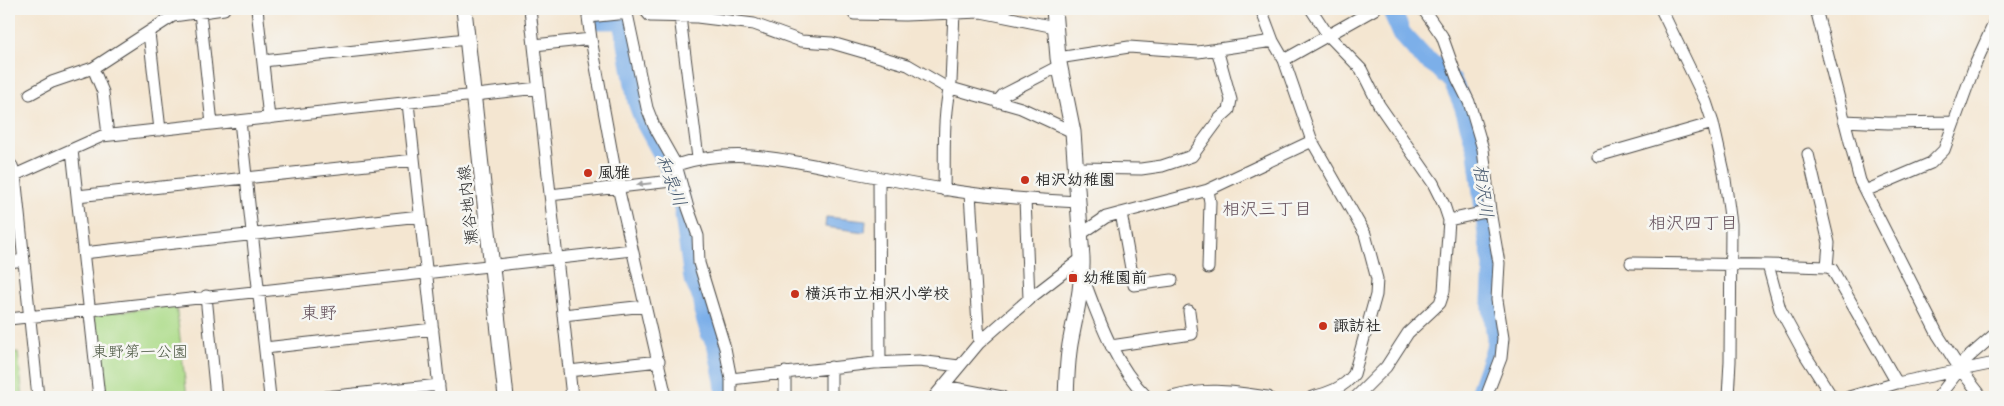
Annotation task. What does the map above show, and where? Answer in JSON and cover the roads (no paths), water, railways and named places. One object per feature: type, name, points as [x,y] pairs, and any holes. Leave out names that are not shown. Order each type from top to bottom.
[{"type":"street","points":[[38,94],[52,82],[93,68],[173,16],[224,9]]},
{"type":"street","points":[[257,9],[269,118]]},
{"type":"street","name":"瀬谷地内線","points":[[464,9],[506,397]]},
{"type":"street","points":[[530,9],[572,397]]},
{"type":"street","points":[[644,9],[650,16],[754,24],[801,41],[832,43],[908,65],[949,88],[1021,108],[1073,132]]},
{"type":"street","points":[[1054,9],[1058,62],[1073,132],[1082,258],[1082,276],[1067,364],[1066,397]]},
{"type":"street","points":[[1261,9],[1273,41],[1284,60],[1312,141],[1365,234],[1377,279],[1376,295],[1354,374],[1349,381],[1332,392],[1312,397]]},
{"type":"street","points":[[1311,9],[1328,35],[1361,70],[1379,106],[1433,183],[1449,220],[1444,291],[1440,303],[1408,333],[1386,367],[1356,397]]},
{"type":"street","points":[[1284,60],[1375,9]]},
{"type":"street","points":[[1423,9],[1442,36],[1457,78],[1469,102],[1483,149],[1486,212],[1499,263],[1498,300],[1503,338],[1501,358],[1486,397]]},
{"type":"street","points":[[1661,9],[1706,102],[1714,123],[1724,172],[1731,224],[1728,397]]},
{"type":"street","points":[[1816,9],[1860,181],[1938,334],[1960,369],[1982,397]]},
{"type":"street","points":[[666,397],[618,187],[588,17],[626,11],[647,108],[654,126],[676,165],[675,181],[698,236],[699,263],[725,348],[731,379],[731,397]]},
{"type":"street","points":[[200,12],[212,124]]},
{"type":"street","points":[[944,190],[946,111],[954,12]]},
{"type":"street","points":[[854,14],[905,15],[981,12],[1055,27]]},
{"type":"street","points":[[680,17],[698,158]]},
{"type":"street","points":[[1865,191],[1930,163],[1944,150],[1975,66],[1995,21]]},
{"type":"street","points":[[149,33],[160,130]]},
{"type":"street","points":[[263,61],[467,39]]},
{"type":"street","points":[[534,45],[592,39]]},
{"type":"street","points":[[997,102],[1003,95],[1058,62],[1129,47],[1198,52],[1273,41]]},
{"type":"street","points":[[1077,168],[1141,169],[1162,166],[1192,156],[1220,118],[1229,110],[1231,100],[1217,49]]},
{"type":"street","points":[[93,68],[102,92],[108,135]]},
{"type":"street","points":[[15,175],[108,135],[408,104],[538,88]]},
{"type":"street","points":[[408,104],[440,397]]},
{"type":"street","points":[[1844,120],[1888,123],[1954,122]]},
{"type":"street","points":[[240,121],[270,397]]},
{"type":"street","points":[[1598,156],[1714,123]]},
{"type":"street","points":[[1081,234],[1106,218],[1208,190],[1312,141]]},
{"type":"street","points":[[72,150],[99,397]]},
{"type":"street","points":[[676,165],[698,158],[744,154],[944,190],[1025,199],[1079,202]]},
{"type":"street","points":[[1808,154],[1829,242],[1827,267]]},
{"type":"street","points":[[77,196],[414,160]]},
{"type":"street","points":[[9,162],[15,175],[13,203],[24,260],[38,397]]},
{"type":"street","points":[[880,178],[880,363]]},
{"type":"street","points":[[550,195],[675,181]]},
{"type":"street","points":[[1208,190],[1210,202],[1208,268]]},
{"type":"street","points":[[970,192],[979,343]]},
{"type":"street","points":[[1025,199],[1029,299]]},
{"type":"street","points":[[1449,220],[1486,212]]},
{"type":"street","points":[[1121,213],[1134,285],[1172,280]]},
{"type":"street","points":[[83,253],[420,216]]},
{"type":"street","points":[[9,319],[632,250]]},
{"type":"street","points":[[944,392],[959,366],[979,343],[1029,299],[1082,258]]},
{"type":"street","points":[[9,262],[24,260]]},
{"type":"street","points":[[1630,263],[1768,265],[1827,267],[1832,269],[1897,383]]},
{"type":"street","points":[[1768,265],[1780,309],[1804,353],[1832,397]]},
{"type":"street","points":[[1082,276],[1111,346],[1131,379],[1148,397]]},
{"type":"street","points":[[206,296],[216,397]]},
{"type":"street","points":[[563,315],[645,306]]},
{"type":"street","points":[[1111,346],[1192,334],[1189,311]]},
{"type":"street","points":[[264,348],[433,330]]},
{"type":"street","points":[[1938,397],[1960,369],[1963,362],[1995,334]]},
{"type":"street","points":[[569,371],[658,361]]},
{"type":"street","points":[[731,379],[880,363],[919,361],[959,366]]},
{"type":"street","points":[[1849,397],[1897,383],[1995,363]]},
{"type":"street","points":[[831,367],[831,397]]},
{"type":"street","points":[[785,372],[785,397]]},
{"type":"street","points":[[326,397],[439,385]]},
{"type":"street","points":[[1172,397],[1208,390],[1234,391],[1268,397]]},
{"type":"street","points":[[934,397],[944,392],[1002,397]]},
{"type":"water","points":[[826,217],[866,221],[865,232],[825,227]]},
{"type":"waterway","name":"相沢川","points":[[1391,9],[1402,34],[1423,57],[1439,68],[1453,82],[1463,105],[1477,152],[1488,242],[1493,265],[1491,300],[1496,339],[1495,349],[1478,397]]},
{"type":"waterway","name":"和泉川","points":[[596,20],[623,21],[637,102],[644,121],[667,163],[682,202],[693,279],[703,300],[703,311],[710,334],[716,343],[724,381],[725,397]]},
{"type":"place","name":"風雅","points":[[588,173]]},
{"type":"place","name":"相沢幼稚園","points":[[1025,180]]},
{"type":"place","name":"幼稚園前","points":[[1073,278]]},
{"type":"place","name":"横浜市立相沢小学校","points":[[795,294]]},
{"type":"place","name":"諏訪社","points":[[1323,326]]},
{"type":"district","name":"相沢三丁目","points":[[1267,209]]},
{"type":"district","name":"相沢四丁目","points":[[1693,223]]},
{"type":"district","name":"東野","points":[[319,313]]},
{"type":"park label","name":"東野第一公園","points":[[140,352]]}]
